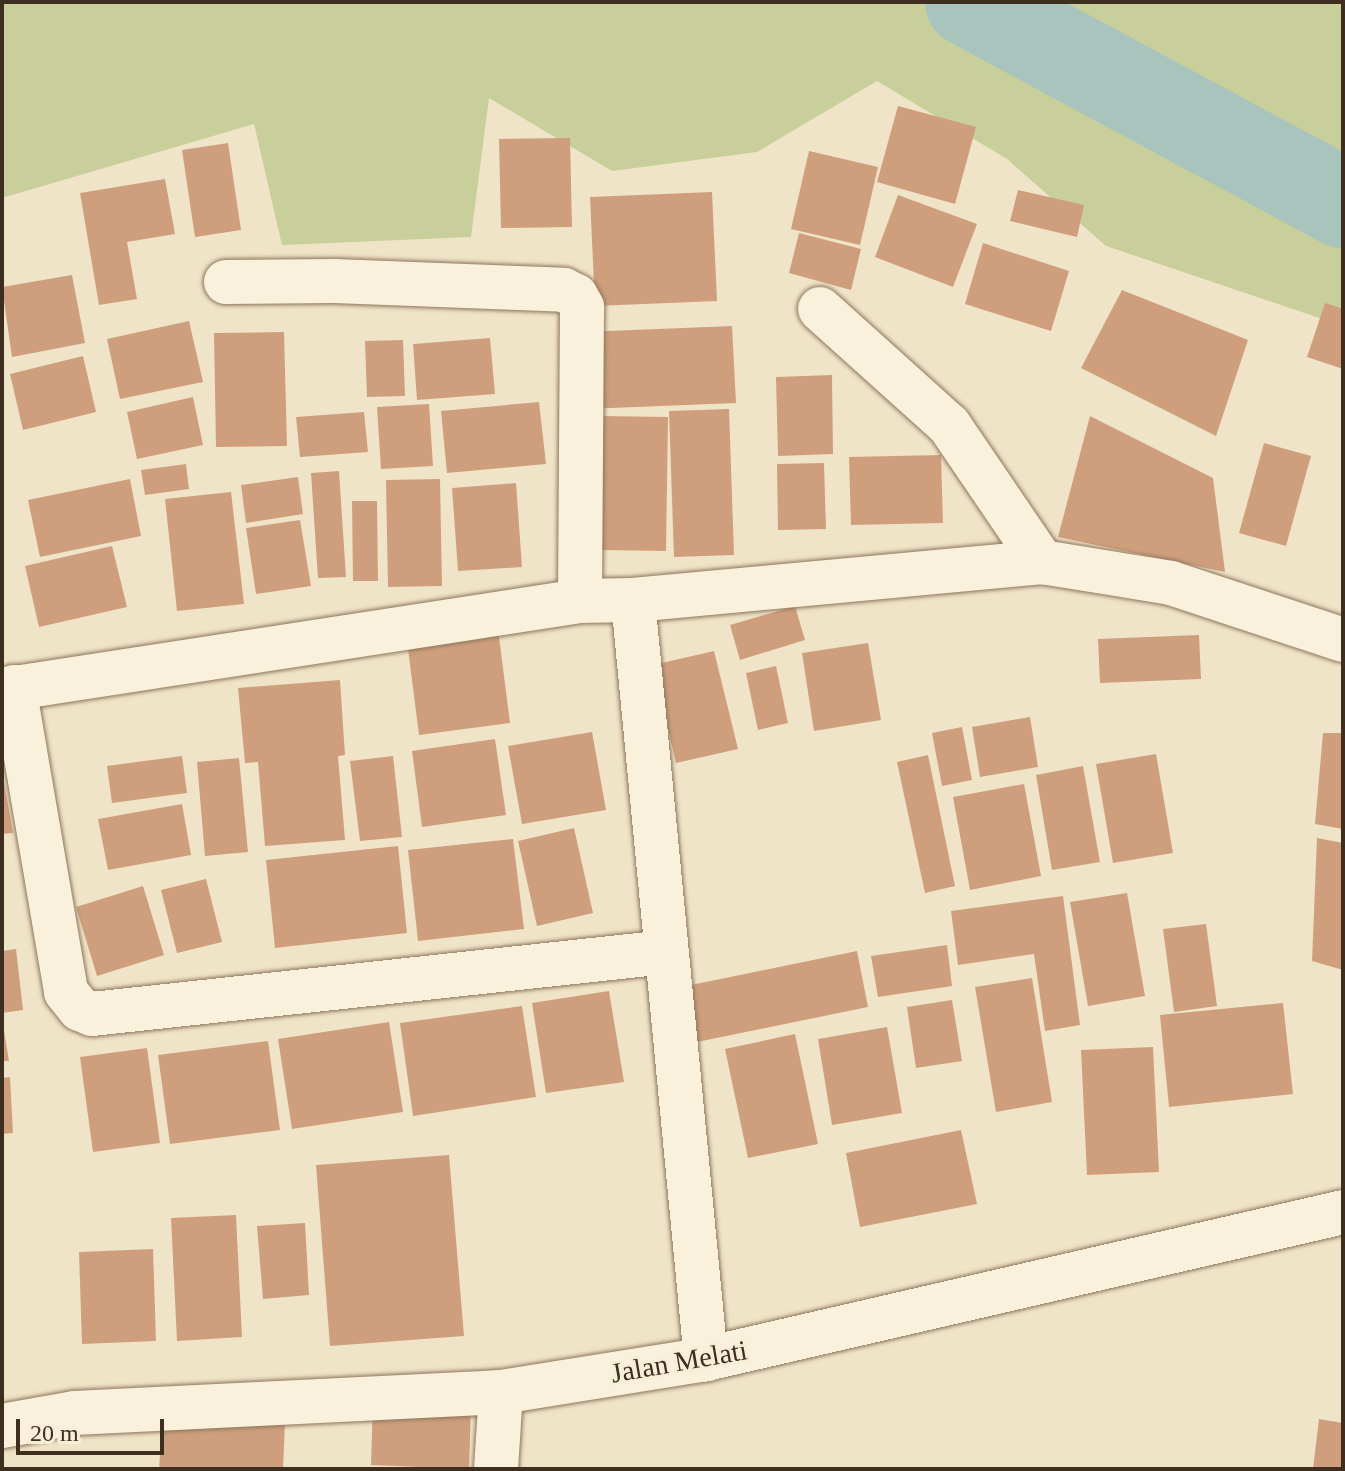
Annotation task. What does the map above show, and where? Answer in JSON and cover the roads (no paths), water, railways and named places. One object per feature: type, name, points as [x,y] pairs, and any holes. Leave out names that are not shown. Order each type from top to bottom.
[{"type":"street","points":[[226,282],[334,281],[549,289],[564,290],[576,296],[582,307],[580,601]]},
{"type":"street","points":[[820,309],[949,425],[1042,562]]},
{"type":"street","points":[[666,952],[92,1014],[80,1009],[66,992],[8,688],[580,601],[633,600],[1042,562],[1171,583],[1343,640]]},
{"type":"street","points":[[633,600],[706,1359]]},
{"type":"street","name":"Jalan Melati","points":[[2,1426],[74,1413],[501,1392],[706,1359],[1343,1212]]},
{"type":"street","points":[[496,1469],[501,1392]]},
{"type":"waterway","points":[[970,2],[1343,203]]}]
